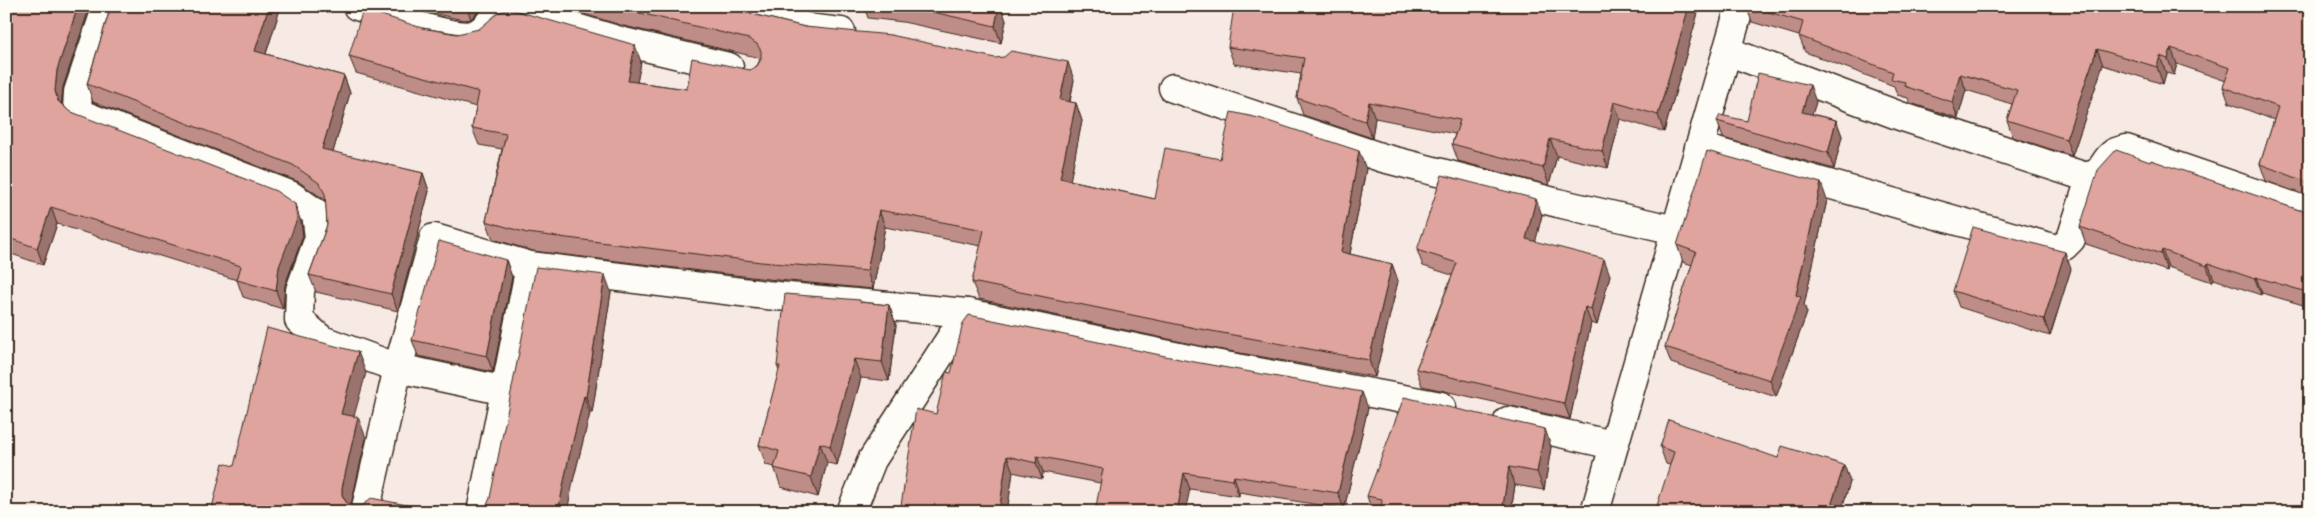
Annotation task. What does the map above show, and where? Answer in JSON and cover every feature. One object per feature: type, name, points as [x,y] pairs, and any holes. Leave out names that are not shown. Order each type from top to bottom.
[{"type":"street","points":[[107,6],[78,92],[77,109],[81,114],[290,195],[316,212],[319,238],[300,290],[299,320],[322,340],[398,368],[506,391]]},
{"type":"street","points":[[357,6],[459,35],[479,33],[493,17],[508,10],[518,11],[620,41],[752,72]]},
{"type":"street","points":[[718,6],[815,29],[862,34]]},
{"type":"street","points":[[1595,512],[1740,6]]},
{"type":"street","points":[[1727,51],[1900,116],[2083,176],[2091,176],[2100,171],[2114,152],[2126,149],[2310,212]]},
{"type":"street","points":[[1173,88],[1383,158],[1558,203],[1675,230]]},
{"type":"street","points":[[1699,147],[2056,249],[2064,246],[2071,239],[2091,176]]},
{"type":"street","points":[[365,512],[398,368],[434,238],[530,266],[766,295],[967,313],[1198,361],[1472,413],[1614,445]]},
{"type":"street","points":[[481,512],[530,266]]},
{"type":"street","points":[[851,512],[872,460],[967,313]]},
{"type":"building","points":[[6,6],[78,6],[57,70],[55,91],[58,101],[69,111],[276,191],[295,204],[297,219],[279,267],[276,291],[237,280],[241,266],[51,207],[37,248],[6,237]]},
{"type":"building","points":[[111,6],[269,6],[255,51],[344,76],[322,149],[423,173],[391,294],[309,275],[327,225],[325,194],[319,183],[293,165],[87,84]]},
{"type":"building","points":[[610,6],[719,6],[805,27],[891,35],[995,58],[1004,57],[1011,51],[1068,62],[1060,100],[1076,103],[1060,178],[1155,199],[1165,148],[1220,159],[1231,112],[1259,118],[1359,151],[1341,252],[1392,264],[1369,360],[1195,328],[972,282],[984,230],[879,210],[867,271],[761,262],[527,233],[486,221],[506,134],[472,128],[479,92],[349,56],[363,9],[422,28],[457,34],[479,29],[499,12],[510,9],[635,45],[628,81],[687,89],[692,58],[750,70],[757,66],[761,59],[761,51],[757,44],[749,39]]},
{"type":"building","points":[[906,6],[999,6],[995,26]]},
{"type":"building","points":[[1234,6],[1520,6],[1549,12],[1550,6],[1689,6],[1658,115],[1614,102],[1602,151],[1550,139],[1543,168],[1452,144],[1460,120],[1369,102],[1365,121],[1297,98],[1304,58],[1228,47]]},
{"type":"building","points":[[1748,6],[2310,6],[2310,183],[2260,164],[2278,107],[2223,87],[2230,68],[2171,48],[2168,59],[2160,56],[2157,67],[2097,49],[2066,139],[2007,120],[2017,90],[1960,74],[1952,102],[1904,86],[1905,82],[1891,79],[1893,72],[1799,36],[1803,22]]},
{"type":"building","points":[[1758,73],[1810,85],[1802,112],[1836,120],[1828,153],[1717,121],[1720,115],[1747,121]]},
{"type":"building","points":[[2116,150],[2299,210],[2310,210],[2310,293],[2256,277],[2255,279],[2208,263],[2207,266],[2162,250],[2161,254],[2080,227],[2098,170]]},
{"type":"building","points":[[1707,151],[1821,183],[1796,295],[1801,297],[1770,380],[1665,347],[1696,252],[1677,245]]},
{"type":"building","points":[[1442,175],[1536,199],[1526,239],[1604,259],[1591,309],[1585,307],[1564,403],[1416,369],[1457,263],[1417,250]]},
{"type":"building","points":[[1973,227],[2065,252],[2044,319],[1953,291]]},
{"type":"building","points":[[439,241],[506,260],[487,356],[412,340]]},
{"type":"building","points":[[536,267],[605,275],[586,397],[584,396],[568,461],[558,512],[484,512],[490,498]]},
{"type":"building","points":[[785,294],[860,300],[860,302],[889,305],[882,362],[854,359],[830,446],[820,443],[811,477],[774,468],[779,451],[759,445],[780,366],[777,366]]},
{"type":"building","points":[[969,315],[1189,361],[1362,392],[1338,493],[1234,476],[1233,480],[1184,473],[1177,512],[1095,512],[1103,469],[1037,456],[1036,463],[1007,456],[999,512],[900,512],[916,409],[936,414],[946,372],[951,373],[963,323]]},
{"type":"building","points":[[267,328],[358,352],[341,414],[358,417],[342,488],[342,495],[346,502],[353,506],[362,506],[371,498],[437,512],[211,512],[223,463],[234,466]]},
{"type":"building","points":[[1404,397],[1545,429],[1537,472],[1509,467],[1502,512],[1381,512],[1382,499],[1367,496]]},
{"type":"building","points":[[1669,420],[1778,458],[1782,446],[1844,465],[1830,509],[1842,512],[1655,512],[1674,452],[1660,447]]}]
